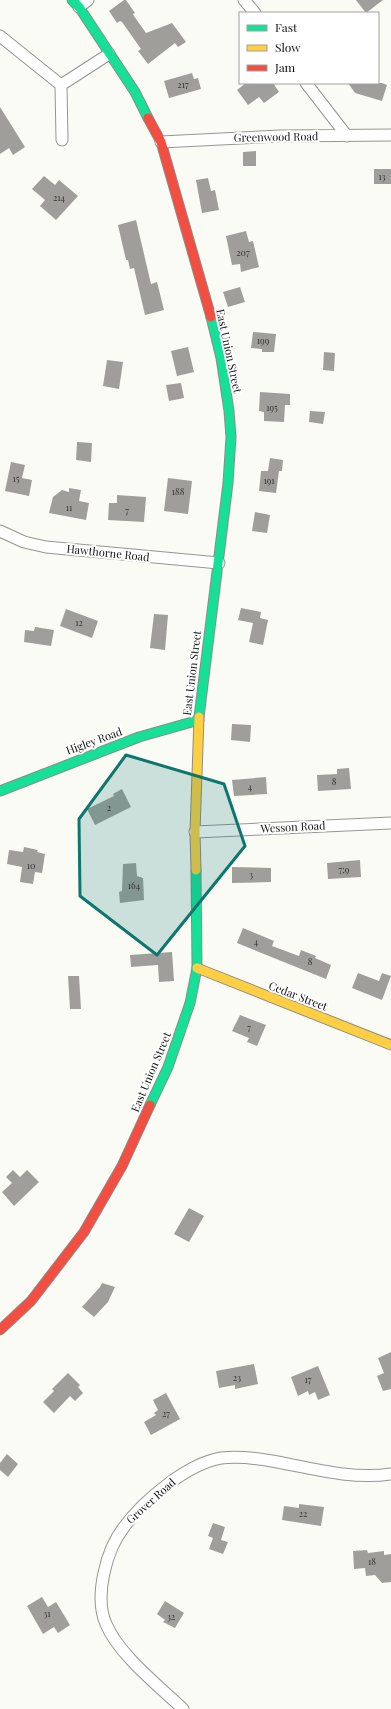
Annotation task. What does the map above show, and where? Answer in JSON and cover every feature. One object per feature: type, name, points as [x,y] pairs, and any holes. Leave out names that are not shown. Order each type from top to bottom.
[{"type":"street","points":[[75,4],[88,0]]},
{"type":"street","points":[[244,0],[253,12]]},
{"type":"street","name":"East Union Street","points":[[0,1330],[31,1301],[84,1232],[122,1166],[170,1061],[190,1003],[196,968],[195,832],[199,720],[219,563],[228,483],[231,437],[229,411],[221,358],[203,287],[161,142],[135,92],[75,4]]},
{"type":"street","points":[[0,36],[62,85]]},
{"type":"street","points":[[62,85],[109,54]]},
{"type":"street","points":[[307,84],[347,136]]},
{"type":"street","points":[[62,85],[62,140]]},
{"type":"street","name":"Greenwood Road","points":[[161,142],[280,136],[391,135]]},
{"type":"street","name":"Hawthorne Road","points":[[0,530],[24,542],[46,547],[219,563]]},
{"type":"street","name":"Higley Road","points":[[0,791],[139,737],[199,720]]},
{"type":"street","name":"Wesson Road","points":[[195,832],[391,822]]},
{"type":"street","name":"Cedar Street","points":[[196,968],[391,1044]]},
{"type":"street","name":"Grover Road","points":[[183,1709],[133,1662],[116,1641],[106,1624],[101,1596],[104,1575],[113,1546],[123,1527],[170,1482],[199,1465],[220,1458],[250,1458],[364,1476],[391,1474]]},
{"type":"highlighted area","points":[[126,755],[224,784],[245,846],[157,955],[80,896],[79,819]]},
{"type":"building","points":[[126,0],[135,13],[133,14],[134,16],[146,33],[172,23],[186,42],[178,47],[175,43],[148,64],[138,51],[141,49],[122,22],[120,21],[117,23],[109,11]]},
{"type":"building","points":[[356,0],[383,0],[367,12],[365,12]]},
{"type":"building","points":[[192,73],[194,79],[198,78],[201,89],[169,98],[164,81]]},
{"type":"building","points":[[382,83],[387,85],[382,101],[355,93],[349,84]]},
{"type":"building","points":[[245,84],[274,84],[279,92],[264,103],[259,97],[248,105],[237,90]]},
{"type":"building","points":[[0,107],[25,147],[13,155],[9,148],[0,154]]},
{"type":"building","points":[[256,151],[256,166],[243,166],[243,152]]},
{"type":"building","points":[[374,169],[391,169],[391,184],[374,184]]},
{"type":"building","points":[[44,176],[55,185],[59,180],[78,196],[56,220],[40,206],[45,200],[32,189]]},
{"type":"building","points":[[208,178],[211,191],[215,190],[219,210],[202,213],[196,180]]},
{"type":"building","points":[[136,220],[151,284],[157,282],[164,310],[145,315],[134,268],[130,269],[128,260],[126,260],[118,225]]},
{"type":"building","points":[[246,231],[249,242],[253,241],[259,267],[241,272],[240,264],[232,265],[226,236]]},
{"type":"building","points":[[240,287],[245,302],[228,307],[223,292]]},
{"type":"building","points":[[253,332],[276,334],[274,352],[262,352],[262,349],[251,348]]},
{"type":"building","points":[[188,347],[194,372],[177,376],[171,351]]},
{"type":"building","points":[[324,352],[335,353],[334,371],[323,370]]},
{"type":"building","points":[[107,360],[123,362],[119,389],[103,386]]},
{"type":"building","points":[[181,383],[184,398],[169,401],[166,385]]},
{"type":"building","points":[[260,392],[290,394],[290,405],[285,405],[284,422],[264,421],[264,412],[259,411]]},
{"type":"building","points":[[310,411],[325,412],[323,424],[309,422]]},
{"type":"building","points":[[77,442],[92,443],[91,462],[76,460]]},
{"type":"building","points":[[270,458],[283,460],[282,471],[279,471],[276,493],[259,491],[261,471],[268,471]]},
{"type":"building","points":[[11,462],[25,465],[22,478],[32,480],[29,496],[5,491]]},
{"type":"building","points":[[168,478],[192,481],[188,514],[164,511]]},
{"type":"building","points":[[69,488],[81,490],[79,501],[89,503],[86,520],[49,513],[53,497],[62,490],[69,492]]},
{"type":"building","points":[[117,495],[146,497],[144,522],[108,520],[109,503],[117,503]]},
{"type":"building","points":[[255,512],[270,515],[267,533],[252,531]]},
{"type":"building","points":[[241,608],[261,612],[260,618],[268,620],[263,645],[249,642],[253,623],[238,620]]},
{"type":"building","points":[[66,609],[98,621],[92,638],[60,626]]},
{"type":"building","points":[[154,614],[168,615],[165,650],[150,648]]},
{"type":"building","points":[[35,627],[54,630],[51,646],[24,642],[25,630],[34,631]]},
{"type":"building","points":[[232,724],[251,725],[250,742],[231,740]]},
{"type":"building","points":[[349,768],[351,789],[318,791],[317,775],[337,774],[337,769]]},
{"type":"building","points":[[266,777],[267,794],[234,796],[232,780]]},
{"type":"building","points":[[122,789],[131,807],[95,825],[87,809],[114,796],[113,794]]},
{"type":"building","points":[[24,847],[38,850],[37,852],[45,854],[42,873],[35,872],[33,884],[20,882],[22,867],[7,864],[9,850],[23,852]]},
{"type":"building","points":[[360,860],[361,877],[328,879],[327,863]]},
{"type":"building","points":[[136,863],[137,876],[143,878],[144,900],[120,903],[119,892],[122,891],[123,864]]},
{"type":"building","points":[[232,867],[271,868],[271,882],[232,883]]},
{"type":"building","points":[[243,928],[274,941],[272,946],[299,956],[301,950],[316,956],[315,958],[331,965],[326,979],[237,943]]},
{"type":"building","points":[[172,952],[174,981],[159,982],[158,965],[131,967],[130,955]]},
{"type":"building","points":[[358,973],[379,981],[382,973],[391,976],[382,1000],[352,988]]},
{"type":"building","points":[[68,976],[79,976],[81,1009],[70,1009]]},
{"type":"building","points":[[240,1015],[266,1025],[257,1046],[247,1042],[249,1038],[232,1031]]},
{"type":"building","points":[[13,1170],[20,1177],[27,1170],[39,1182],[14,1206],[2,1192],[12,1183],[6,1177]]},
{"type":"building","points":[[189,1208],[204,1216],[189,1242],[174,1234]]},
{"type":"building","points":[[102,1283],[115,1287],[108,1302],[94,1317],[82,1307]]},
{"type":"building","points":[[391,1352],[391,1389],[383,1391],[377,1376],[384,1373],[378,1358]]},
{"type":"building","points":[[254,1364],[258,1384],[235,1389],[235,1385],[219,1388],[216,1371]]},
{"type":"building","points":[[318,1366],[330,1395],[318,1400],[315,1392],[309,1395],[308,1391],[298,1396],[291,1377]]},
{"type":"building","points":[[68,1373],[80,1385],[78,1387],[83,1393],[75,1401],[70,1396],[54,1413],[43,1402],[54,1391],[52,1389]]},
{"type":"building","points":[[166,1393],[180,1419],[151,1435],[144,1422],[156,1415],[154,1413],[158,1410],[153,1400]]},
{"type":"building","points":[[7,1454],[18,1464],[8,1477],[0,1470],[0,1463]]},
{"type":"building","points":[[299,1504],[324,1507],[321,1526],[282,1520],[284,1506],[299,1508]]},
{"type":"building","points":[[213,1523],[225,1527],[221,1540],[228,1542],[223,1554],[209,1549],[213,1538],[208,1536]]},
{"type":"building","points":[[367,1550],[368,1553],[384,1551],[384,1555],[391,1554],[391,1582],[382,1583],[375,1575],[366,1576],[365,1568],[354,1569],[353,1551]]},
{"type":"building","points":[[42,1597],[48,1607],[56,1602],[70,1625],[58,1633],[54,1627],[43,1634],[27,1606]]},
{"type":"building","points":[[165,1601],[184,1613],[175,1628],[163,1622],[165,1620],[157,1614]]},
{"type":"traffic: fast","points":[[72,0],[79,7],[135,92],[148,118]]},
{"type":"traffic: fast","points":[[199,717],[228,483],[231,437],[229,411],[221,358],[211,317]]},
{"type":"traffic: fast","points":[[0,791],[139,737],[199,720]]},
{"type":"traffic: fast","points":[[150,1105],[168,1067],[190,1003],[197,968],[196,870]]},
{"type":"traffic: slow","points":[[196,870],[195,832],[199,717]]},
{"type":"traffic: slow","points":[[197,968],[391,1045]]},
{"type":"traffic: jam","points":[[148,118],[161,142],[211,317]]},
{"type":"traffic: jam","points":[[0,1330],[31,1301],[84,1232],[122,1166],[150,1105]]}]
